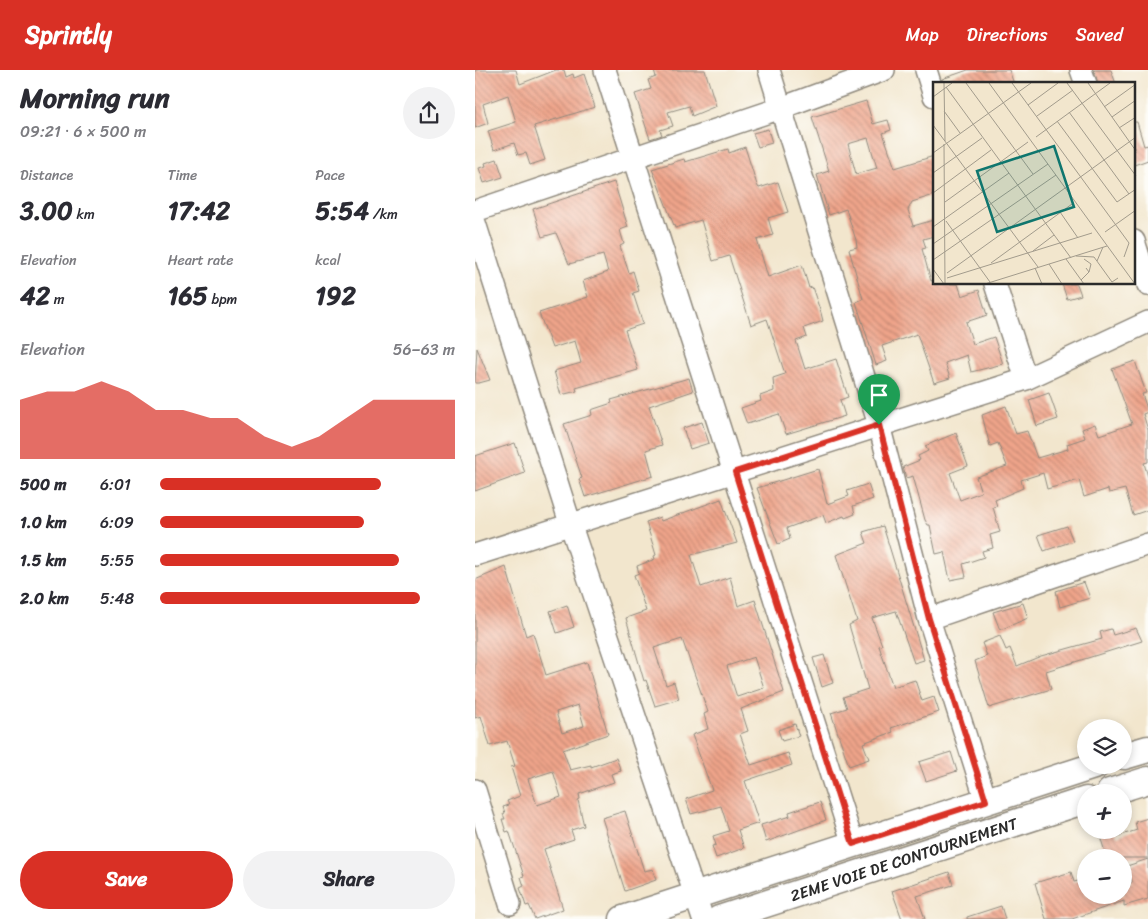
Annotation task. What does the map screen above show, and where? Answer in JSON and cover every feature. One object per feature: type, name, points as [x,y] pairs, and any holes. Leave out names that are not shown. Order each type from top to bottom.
[{"type":"main road","points":[[1132,753],[1148,748]]},
{"type":"main road","points":[[623,919],[698,908],[853,844],[1077,771]]},
{"type":"main road","points":[[1132,785],[1148,780]]},
{"type":"main road","name":"2EME VOIE DE CONTOURNEMENT","points":[[719,919],[1077,803]]},
{"type":"street","points":[[605,70],[853,844]]},
{"type":"street","points":[[769,70],[879,425],[929,619],[986,801]]},
{"type":"street","points":[[475,211],[781,108],[884,70]]},
{"type":"street","points":[[926,70],[933,93]]},
{"type":"street","points":[[475,223],[570,523],[698,908]]},
{"type":"street","points":[[1135,244],[1148,285]]},
{"type":"street","points":[[995,285],[1026,379]]},
{"type":"street","points":[[475,555],[570,523],[1026,379],[1148,322]]},
{"type":"street","points":[[929,619],[1148,544]]},
{"type":"street","points":[[475,790],[510,904]]},
{"type":"building","points":[[475,70],[516,70],[520,84],[556,70],[564,70],[566,77],[573,74],[574,78],[584,74],[595,107],[534,126],[545,160],[530,165],[526,153],[518,155],[514,143],[494,150],[488,131],[516,122],[508,95],[483,104],[488,123],[475,128]]},
{"type":"building","points":[[654,70],[705,70],[716,106],[692,116],[689,106],[668,112],[673,126],[660,130],[662,135],[650,139],[635,94],[651,89],[648,80],[656,77]]},
{"type":"building","points":[[968,70],[1009,70],[1013,82],[943,82],[942,79]]},
{"type":"building","points":[[1094,70],[1111,70],[1115,82],[1097,82]]},
{"type":"building","points":[[866,101],[873,124],[888,120],[891,130],[883,133],[895,168],[933,156],[933,195],[912,202],[908,210],[913,226],[933,220],[933,236],[923,239],[926,248],[922,249],[931,281],[933,280],[933,285],[958,285],[962,296],[979,290],[987,315],[966,322],[973,344],[994,337],[1003,364],[971,372],[967,355],[945,363],[950,378],[934,383],[917,334],[882,346],[887,361],[876,365],[856,302],[863,299],[849,249],[857,247],[856,240],[846,209],[829,215],[817,175],[829,171],[812,117]],"holes":[[[868,138],[877,168],[856,174],[848,144]]]},
{"type":"building","points":[[1135,122],[1137,122],[1144,146],[1148,145],[1148,160],[1135,165]]},
{"type":"building","points":[[768,129],[772,143],[758,147],[753,133]]},
{"type":"building","points":[[745,147],[757,185],[759,188],[778,182],[788,212],[768,218],[773,235],[757,240],[768,277],[802,265],[809,288],[812,287],[821,313],[823,321],[804,328],[807,337],[796,341],[805,369],[836,359],[848,397],[840,400],[845,416],[786,434],[779,414],[747,424],[741,408],[761,401],[760,396],[774,391],[773,378],[785,374],[767,319],[751,325],[729,256],[713,261],[701,220],[675,228],[652,169],[684,159],[685,162],[728,149],[729,153]]},
{"type":"building","points":[[497,159],[503,177],[484,183],[479,168],[486,166],[485,163]]},
{"type":"building","points":[[614,182],[628,227],[620,230],[624,244],[620,246],[629,273],[633,271],[639,291],[633,293],[643,324],[625,330],[638,370],[576,388],[577,391],[561,395],[554,371],[581,363],[575,341],[552,348],[539,313],[588,297],[583,281],[608,272],[603,255],[569,264],[556,233],[542,237],[533,209]]},
{"type":"building","points":[[1062,285],[1077,285],[1081,295],[1067,299]]},
{"type":"building","points":[[477,348],[490,380],[475,383]]},
{"type":"building","points":[[1135,361],[1146,393],[1142,394],[1148,412],[1143,414],[1148,430],[1148,462],[1144,463],[1148,477],[1148,510],[1133,515],[1125,489],[1109,493],[1108,489],[1084,497],[1079,480],[1047,489],[1043,473],[1021,480],[1023,488],[995,500],[997,506],[993,507],[1000,532],[990,535],[993,548],[982,551],[984,557],[963,564],[966,577],[950,580],[944,552],[936,554],[930,525],[925,520],[913,476],[906,478],[903,467],[920,460],[918,456],[928,451],[925,446],[956,433],[968,466],[950,473],[960,500],[981,492],[976,477],[1007,466],[998,443],[990,446],[982,415],[1006,406],[1016,434],[1027,431],[1037,458],[1068,449],[1067,444],[1085,438],[1082,429],[1095,424],[1099,435],[1132,424],[1112,369]]},
{"type":"building","points":[[689,378],[693,391],[649,406],[662,445],[646,450],[653,476],[585,497],[579,479],[582,478],[564,424],[592,415],[591,410],[612,403],[611,400]]},
{"type":"building","points":[[1049,393],[1058,419],[1037,426],[1029,400]]},
{"type":"building","points":[[702,422],[709,443],[690,449],[683,428]]},
{"type":"building","points":[[515,443],[525,473],[475,491],[475,456]]},
{"type":"building","points":[[818,469],[827,504],[849,496],[847,491],[868,484],[873,499],[853,506],[855,514],[845,518],[844,516],[826,523],[823,515],[787,528],[790,539],[778,544],[757,488]]},
{"type":"building","points":[[721,499],[737,543],[691,555],[701,587],[730,577],[738,606],[755,600],[784,692],[741,709],[748,731],[740,734],[751,765],[788,753],[792,765],[745,781],[759,823],[738,830],[744,848],[716,858],[712,846],[716,845],[713,836],[729,831],[721,806],[691,814],[686,799],[712,790],[692,735],[708,729],[704,714],[708,712],[682,639],[654,648],[666,685],[674,682],[679,699],[655,706],[646,680],[644,681],[626,618],[646,611],[634,575],[639,573],[637,566],[655,559],[654,556],[656,555],[646,522],[660,517],[661,521]],"holes":[[[754,657],[764,688],[737,697],[727,666]]]},
{"type":"building","points":[[883,526],[924,660],[914,663],[896,611],[872,618],[882,645],[879,646],[893,687],[915,680],[922,701],[934,697],[939,712],[891,728],[893,732],[863,743],[869,759],[849,766],[831,713],[847,708],[843,697],[868,689],[849,625],[857,621],[836,555],[867,543],[863,532]]},
{"type":"building","points":[[1067,526],[1073,541],[1044,551],[1038,535]]},
{"type":"building","points":[[506,567],[526,636],[533,633],[546,675],[587,662],[608,734],[563,750],[570,770],[591,765],[591,767],[616,758],[621,771],[611,774],[614,782],[579,794],[580,799],[578,800],[584,826],[571,830],[574,839],[544,849],[563,909],[535,919],[529,905],[526,906],[520,888],[524,886],[521,877],[524,876],[509,831],[506,832],[502,819],[505,819],[503,807],[509,805],[507,801],[520,796],[511,767],[515,766],[507,741],[490,746],[481,716],[475,718],[475,580]],"holes":[[[578,705],[584,726],[562,733],[556,712]],[[553,771],[561,797],[537,805],[528,779]]]},
{"type":"building","points":[[1084,582],[1090,598],[1060,607],[1056,591]]},
{"type":"building","points":[[1023,603],[1028,618],[1000,630],[993,612]]},
{"type":"building","points":[[567,605],[574,627],[557,633],[550,611]]},
{"type":"building","points":[[1136,628],[1142,641],[1046,671],[1051,689],[989,708],[975,661],[987,656],[982,643],[1000,636],[1006,650],[1010,648],[1017,666],[1041,656],[1102,639],[1100,632],[1111,629],[1113,635]]},
{"type":"building","points":[[824,655],[833,683],[822,687],[813,658]]},
{"type":"building","points":[[795,724],[799,736],[782,741],[778,730]]},
{"type":"building","points":[[951,752],[957,771],[926,781],[919,762]]},
{"type":"building","points":[[820,802],[826,820],[766,842],[761,825],[790,816],[789,812]]},
{"type":"building","points":[[625,811],[644,871],[653,869],[656,880],[625,891],[602,818]]},
{"type":"building","points":[[1148,818],[1148,858],[1132,858],[1132,849],[1104,849],[1101,839],[1132,839],[1132,832],[1137,830],[1135,822]]},
{"type":"building","points":[[1148,859],[1148,899],[1132,904],[1132,882],[1132,864]]},
{"type":"building","points":[[949,872],[953,885],[917,896],[925,919],[902,919],[892,891]]},
{"type":"building","points":[[1071,872],[1074,882],[1077,881],[1077,904],[1115,904],[1072,919],[1046,919],[1035,883]]},
{"type":"building","points":[[1001,906],[1005,919],[967,919],[967,917]]},
{"type":"route","points":[[879,425],[929,619],[986,801],[853,844],[735,472],[879,425]]}]
